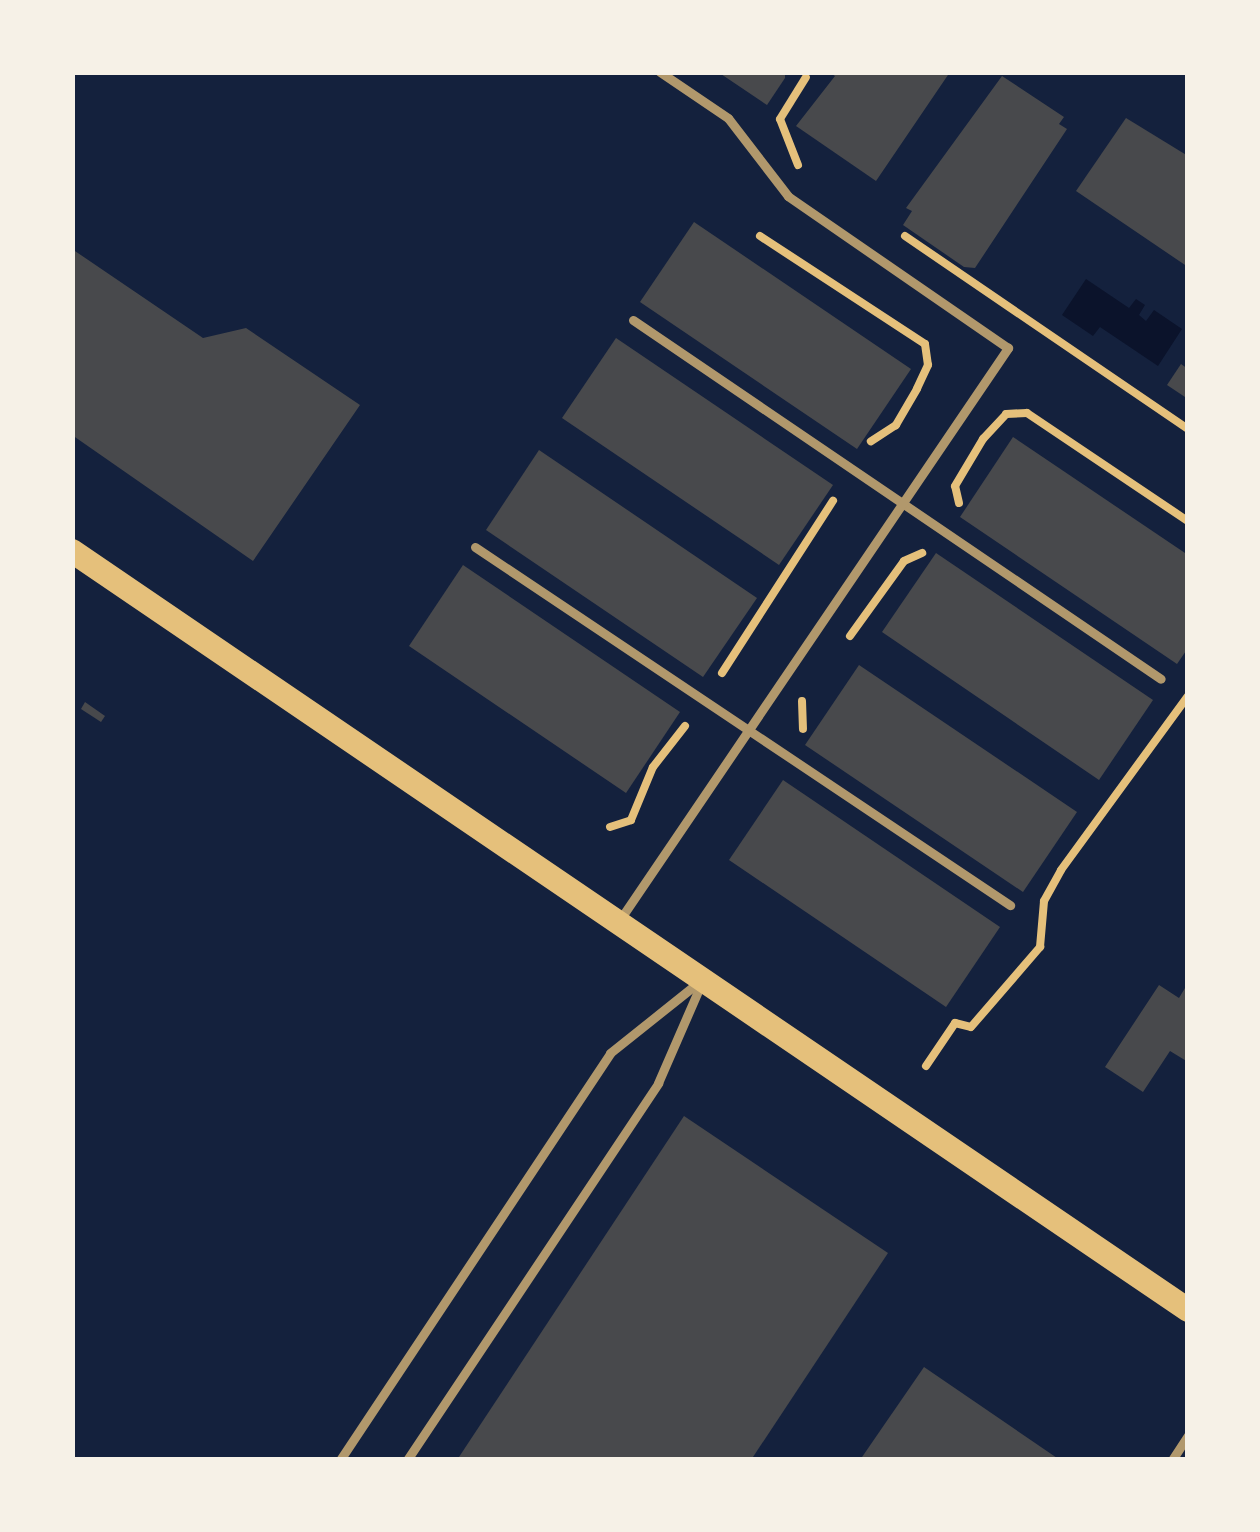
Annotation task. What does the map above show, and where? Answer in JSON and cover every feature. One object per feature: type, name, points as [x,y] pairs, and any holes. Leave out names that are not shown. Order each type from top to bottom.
[{"type":"main road","points":[[72,550],[1188,1310]]},
{"type":"lane","points":[[618,922],[1008,348],[788,196],[728,118],[660,72]]},
{"type":"lane","points":[[633,320],[1161,679]]},
{"type":"lane","points":[[475,547],[1010,905]]},
{"type":"lane","points":[[342,1460],[610,1053],[703,979]]},
{"type":"lane","points":[[407,1460],[658,1083],[703,979]]},
{"type":"lane","points":[[1172,1460],[1188,1435]]},
{"type":"path","points":[[799,179],[780,119],[806,77]]},
{"type":"path","points":[[760,236],[925,344],[928,365],[917,389],[896,425],[871,441]]},
{"type":"path","points":[[905,236],[1188,429]]},
{"type":"path","points":[[959,503],[955,486],[983,439],[1006,414],[1027,413],[1188,521]]},
{"type":"path","points":[[722,674],[833,501]]},
{"type":"path","points":[[834,657],[904,561],[922,553]]},
{"type":"path","points":[[803,729],[801,702],[812,691]]},
{"type":"path","points":[[926,1066],[955,1023],[971,1027],[1040,947],[1044,901],[1061,870],[1188,696]]},
{"type":"path","points":[[610,827],[631,820],[653,767],[686,727]]},
{"type":"water","points":[[1086,279],[1129,308],[1136,299],[1145,305],[1139,315],[1146,321],[1154,310],[1182,329],[1158,366],[1100,327],[1093,336],[1062,315]]},
{"type":"building","points":[[718,72],[785,72],[785,78],[767,105]]},
{"type":"building","points":[[829,72],[950,72],[876,181],[796,126],[835,76]]},
{"type":"building","points":[[1002,76],[1064,117],[1059,124],[1067,129],[975,268],[964,267],[903,225],[912,211],[906,208]]},
{"type":"building","points":[[1126,118],[1188,156],[1188,267],[1076,191]]},
{"type":"building","points":[[694,222],[911,369],[857,449],[640,302]]},
{"type":"building","points":[[72,249],[203,338],[246,328],[360,405],[253,561],[72,435]]},
{"type":"building","points":[[616,338],[833,485],[779,565],[562,418]]},
{"type":"building","points":[[1181,364],[1188,369],[1188,399],[1167,385]]},
{"type":"building","points":[[1013,437],[1188,555],[1188,648],[1177,664],[960,517]]},
{"type":"building","points":[[539,450],[757,598],[703,677],[486,530]]},
{"type":"building","points":[[936,553],[1153,700],[1099,780],[882,632]]},
{"type":"building","points":[[463,565],[680,712],[626,793],[409,646]]},
{"type":"building","points":[[859,665],[1077,812],[1023,892],[805,745]]},
{"type":"building","points":[[85,702],[105,716],[101,722],[81,709]]},
{"type":"building","points":[[783,780],[1000,927],[946,1007],[729,860]]},
{"type":"building","points":[[1188,983],[1188,1062],[1170,1051],[1143,1092],[1105,1067],[1159,985],[1179,998]]},
{"type":"building","points":[[684,1116],[888,1253],[751,1460],[457,1460]]},
{"type":"building","points":[[924,1367],[1060,1460],[860,1460]]}]
